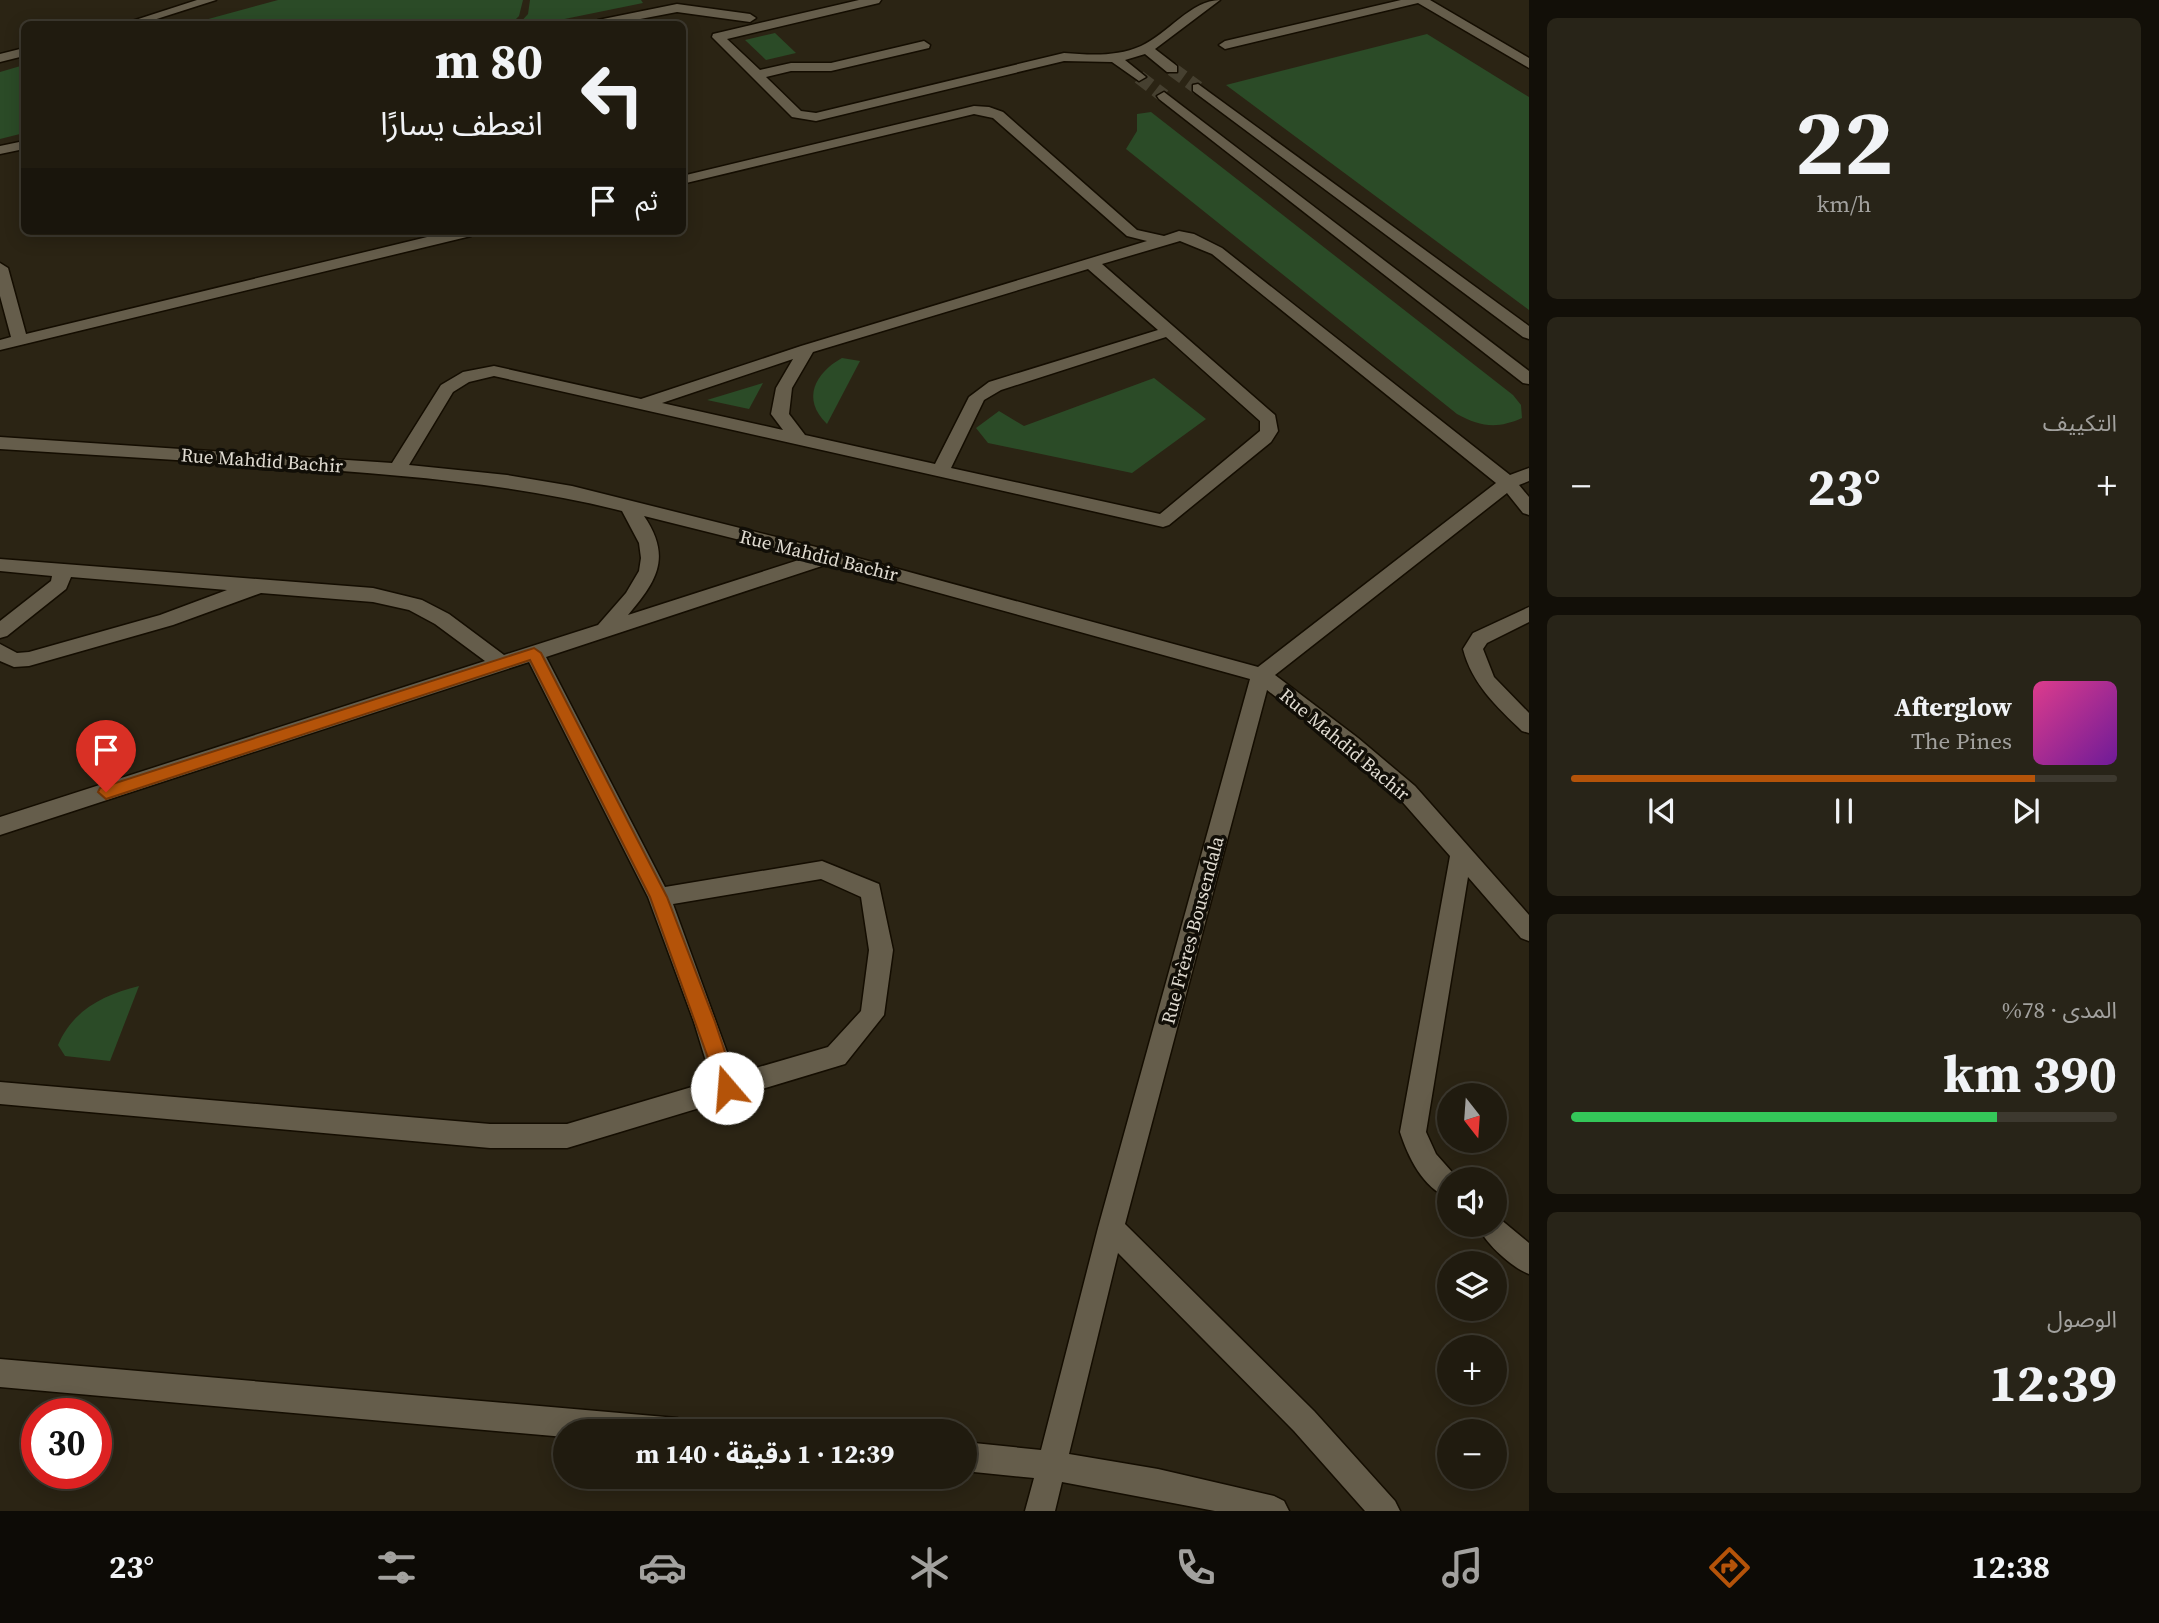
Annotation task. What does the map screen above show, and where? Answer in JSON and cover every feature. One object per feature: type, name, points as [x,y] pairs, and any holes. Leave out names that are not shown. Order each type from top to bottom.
[{"type":"street","points":[[139,21],[210,0]]},
{"type":"street","points":[[613,21],[677,8],[750,20],[875,0]]},
{"type":"street","points":[[750,20],[718,37],[797,114],[816,117],[1064,57],[1116,59],[1148,50],[1214,0]]},
{"type":"street","points":[[1225,45],[1419,0],[1525,58]]},
{"type":"street","points":[[757,75],[791,68],[831,67],[924,45]]},
{"type":"street","points":[[1148,50],[1172,69]]},
{"type":"street","points":[[0,58],[21,53]]},
{"type":"street","points":[[1116,59],[1139,77]]},
{"type":"street","points":[[1198,88],[1529,334]]},
{"type":"street","points":[[1164,96],[1529,379]]},
{"type":"street","points":[[686,179],[974,110],[989,111],[998,115],[1132,233],[1161,239]]},
{"type":"street","points":[[0,150],[21,146]]},
{"type":"street","points":[[0,345],[454,235]]},
{"type":"street","points":[[645,403],[807,349],[1161,239],[1179,236],[1208,244],[1518,478],[1529,509]]},
{"type":"street","points":[[397,469],[447,388],[456,380],[494,371],[1163,521],[1265,438],[1269,431],[1269,419],[1090,262]]},
{"type":"street","points":[[0,268],[20,340]]},
{"type":"street","points":[[941,471],[977,397],[995,386],[1170,331]]},
{"type":"street","points":[[799,439],[780,415],[783,388],[807,349]]},
{"type":"street","name":"Rue Mahdid Bachir","points":[[0,443],[397,469],[507,481],[572,492],[832,557],[1261,675],[1351,744],[1407,792],[1529,931]]},
{"type":"street","points":[[1261,675],[1518,478]]},
{"type":"street","points":[[605,629],[642,584],[651,560],[651,545],[644,527],[629,507]]},
{"type":"street","points":[[0,827],[832,557]]},
{"type":"street","points":[[0,565],[373,595],[415,606],[442,619],[502,664]]},
{"type":"street","points":[[0,631],[59,584],[64,570]]},
{"type":"street","points":[[166,620],[181,595],[169,577]]},
{"type":"street","points":[[0,651],[14,660],[29,659],[166,620],[221,598],[269,586]]},
{"type":"street","points":[[1529,614],[1480,638],[1473,649],[1477,669],[1490,687],[1529,725]]},
{"type":"street","points":[[534,653],[659,897],[706,1022],[727,1088]]},
{"type":"street","name":"Rue Frères Bousendala","points":[[1040,1511],[1111,1227],[1261,675]]},
{"type":"street","points":[[1437,1175],[1417,1148],[1413,1132],[1461,854]]},
{"type":"street","points":[[0,1093],[490,1136],[567,1136],[836,1056],[872,1015],[881,950],[871,891],[822,870],[659,897]]},
{"type":"street","points":[[1111,1227],[1304,1421],[1385,1511]]},
{"type":"street","points":[[1503,1237],[1529,1261]]},
{"type":"street","points":[[0,1373],[553,1421]]},
{"type":"street","points":[[977,1457],[1051,1464],[1195,1490],[1274,1511]]},
{"type":"green space","points":[[278,0],[523,0],[519,16],[514,21],[201,21]]},
{"type":"green space","points":[[530,0],[641,0],[643,3],[555,21],[522,21],[528,14]]},
{"type":"green space","points":[[775,33],[796,53],[766,60],[745,40]]},
{"type":"green space","points":[[1427,34],[1529,97],[1529,310],[1226,85]]},
{"type":"green space","points":[[21,66],[21,134],[0,139],[0,72]]},
{"type":"green space","points":[[1151,112],[1513,395],[1521,405],[1522,418],[1505,424],[1489,425],[1473,422],[1457,414],[1126,149],[1137,131],[1137,114]]},
{"type":"green space","points":[[842,358],[860,361],[827,424],[815,405],[815,387],[825,371]]},
{"type":"green space","points":[[1154,378],[1206,419],[1132,473],[988,443],[976,428],[999,411],[1024,426]]},
{"type":"green space","points":[[763,383],[749,409],[707,400]]},
{"type":"green space","points":[[139,986],[110,1061],[65,1056],[58,1045],[64,1033],[81,1013],[102,999]]},
{"type":"tunnel","points":[[1172,69],[1198,88]]},
{"type":"tunnel","points":[[1139,77],[1164,96]]},
{"type":"route","points":[[106,792],[534,653],[659,897],[706,1022],[727,1088]]}]
